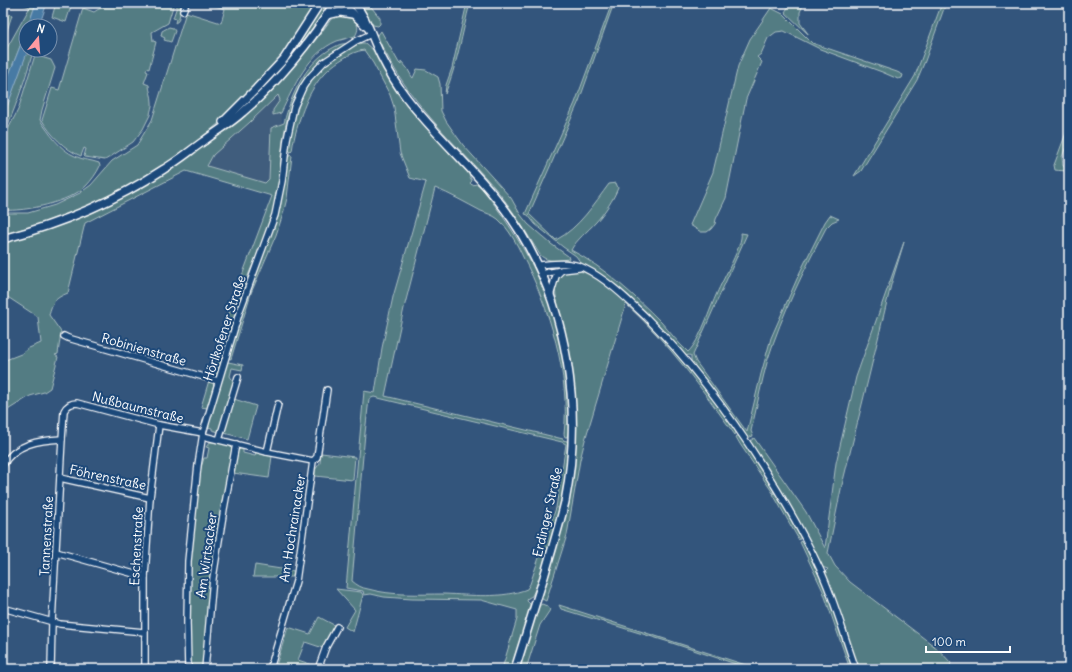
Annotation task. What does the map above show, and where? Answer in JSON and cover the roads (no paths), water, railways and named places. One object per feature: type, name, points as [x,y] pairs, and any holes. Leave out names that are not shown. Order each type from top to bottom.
[{"type":"main road","points":[[206,139],[284,59],[320,3]]},
{"type":"main road","points":[[6,238],[59,222],[117,197],[165,169],[242,113],[265,93],[305,46],[334,3]]},
{"type":"main road","points":[[342,3],[370,32]]},
{"type":"main road","name":"Erdinger Straße","points":[[354,3],[362,13],[388,69],[405,95],[425,120],[480,178],[519,230],[537,265],[550,296],[566,352],[572,392],[572,442],[570,468],[560,522],[515,669]]},
{"type":"main road","points":[[327,14],[340,12],[353,14]]},
{"type":"street","points":[[183,12],[186,3]]},
{"type":"street","name":"Hörlkofener Straße","points":[[188,669],[188,561],[198,465],[203,434],[240,310],[275,215],[280,192],[290,121],[298,97],[309,78],[324,62],[370,32]]},
{"type":"street","points":[[537,265],[561,263],[575,265],[606,281],[625,296],[686,360],[747,442],[785,502],[811,549],[836,609],[856,669]]},
{"type":"street","points":[[541,274],[562,270],[585,269]]},
{"type":"street","points":[[550,296],[556,276],[562,270]]},
{"type":"street","name":"Robinienstraße","points":[[64,336],[218,381]]},
{"type":"street","points":[[219,440],[238,377]]},
{"type":"street","name":"Am Hochrainacker","points":[[270,669],[296,581],[313,461],[318,457],[327,390]]},
{"type":"street","name":"Nußbaumstraße","points":[[68,406],[77,403],[159,425],[203,434],[219,440],[267,452],[313,461]]},
{"type":"street","points":[[267,452],[278,404]]},
{"type":"street","name":"Tannenstraße","points":[[51,669],[52,622],[62,439],[64,411],[68,406]]},
{"type":"street","name":"Eschenstraße","points":[[145,669],[145,577],[150,498],[159,425]]},
{"type":"street","points":[[3,465],[13,452],[19,448],[38,442],[62,439]]},
{"type":"street","name":"Am Wirtsacker","points":[[205,669],[213,578],[236,444]]},
{"type":"street","name":"Föhrenstraße","points":[[60,478],[150,498]]},
{"type":"street","points":[[56,552],[145,577]]},
{"type":"street","points":[[3,608],[52,622],[144,632]]},
{"type":"street","points":[[318,669],[326,647],[336,627]]}]
